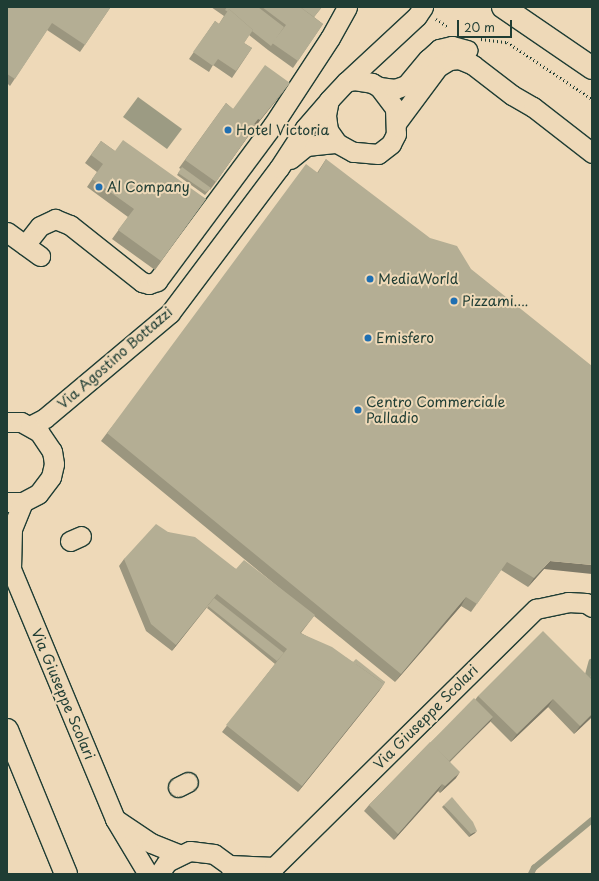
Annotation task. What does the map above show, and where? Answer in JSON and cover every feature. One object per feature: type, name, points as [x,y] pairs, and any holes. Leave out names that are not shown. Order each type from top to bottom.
[{"type":"main road","points":[[503,7],[592,68]]},
{"type":"main road","points":[[7,730],[66,874]]},
{"type":"street","points":[[25,245],[40,226],[55,219],[70,225],[142,282],[149,284],[157,281],[269,130],[327,43],[346,7]]},
{"type":"street","points":[[426,12],[417,16],[346,82],[329,100],[326,123],[338,143],[362,154],[378,154],[391,144],[397,122],[438,67],[454,59],[472,65],[512,95],[533,107],[592,154]]},
{"type":"street","points":[[346,82],[364,81],[379,88],[402,88],[411,81],[433,53],[446,47],[460,47],[473,53],[518,88],[533,107]]},
{"type":"street","points":[[379,88],[395,108],[397,122]]},
{"type":"street","name":"Via Agostino Bottazzi","points":[[30,426],[45,418],[170,313],[279,168],[305,128],[329,100]]},
{"type":"street","name":"Via Agostino Bottazzi","points":[[279,168],[306,146],[338,143]]},
{"type":"street","points":[[7,232],[40,256]]},
{"type":"street","name":"Via Giuseppe Scolari","points":[[7,422],[30,426],[47,440],[54,464],[44,488],[31,499],[15,502],[9,565],[116,819],[148,874]]},
{"type":"street","name":"Via Giuseppe Scolari","points":[[178,854],[202,850],[214,854],[232,870],[271,871],[536,609],[568,602],[586,603],[592,608]]},
{"type":"street","points":[[116,819],[151,843],[178,854]]},
{"type":"street","points":[[159,874],[167,862],[178,854]]},
{"type":"path","points":[[426,12],[455,30]]},
{"type":"path","points":[[476,39],[490,38],[507,42],[592,99]]},
{"type":"shaded area","points":[[138,97],[182,129],[167,149],[123,117]]},
{"type":"building","points":[[7,7],[110,8],[85,45],[52,23],[15,79],[7,74]]},
{"type":"building","points":[[227,7],[258,7],[284,27],[271,46],[252,31],[253,30],[229,9],[228,12],[225,10]]},
{"type":"building","points":[[262,7],[300,7],[323,24],[298,61],[272,43],[286,25]]},
{"type":"building","points":[[300,7],[322,7],[314,17]]},
{"type":"building","points":[[229,9],[253,30],[244,43],[252,48],[236,71],[218,59],[213,66],[193,52],[215,21],[219,24]]},
{"type":"building","name":"Hotel Victoria","points":[[265,65],[290,83],[260,120],[258,119],[254,124],[256,125],[216,182],[185,160],[226,103],[233,109]]},
{"type":"building","points":[[123,140],[206,199],[161,261],[118,230],[134,209],[92,179],[103,164],[91,155],[101,141],[115,151]]},
{"type":"building","name":"Centro Commerciale Palladio","points":[[326,159],[430,238],[457,246],[471,269],[592,366],[592,565],[550,561],[534,578],[507,562],[477,604],[466,597],[401,674],[107,433],[306,164],[318,173]]},
{"type":"building","points":[[182,167],[211,188],[206,192],[178,173]]},
{"type":"building","points":[[156,524],[168,532],[195,537],[236,569],[244,560],[315,615],[300,633],[332,647],[384,684],[302,786],[226,725],[287,649],[217,594],[176,645],[151,624],[124,559]]},
{"type":"building","points":[[214,598],[284,653],[277,661],[208,606]]},
{"type":"building","points":[[543,631],[592,680],[592,714],[580,726],[553,699],[517,734],[478,696]]},
{"type":"building","points":[[356,659],[385,682],[384,684],[353,662]]},
{"type":"building","points":[[474,698],[493,717],[449,761],[430,743]]},
{"type":"building","points":[[430,742],[460,772],[445,786],[442,784],[398,834],[369,805]]},
{"type":"building","points":[[452,797],[473,822],[477,831],[471,834],[444,805]]},
{"type":"waterway","points":[[592,662],[588,677],[592,686]]},
{"type":"waterway","points":[[531,874],[534,868],[592,820]]},
{"type":"place","name":"Hotel Victoria","points":[[228,130]]},
{"type":"place","name":"Al Company","points":[[99,187]]},
{"type":"place","name":"MediaWorld","points":[[370,279]]},
{"type":"place","name":"Pizzami....","points":[[454,301]]},
{"type":"place","name":"Emisfero","points":[[368,338]]},
{"type":"place","name":"Centro Commerciale Palladio","points":[[358,410]]}]
